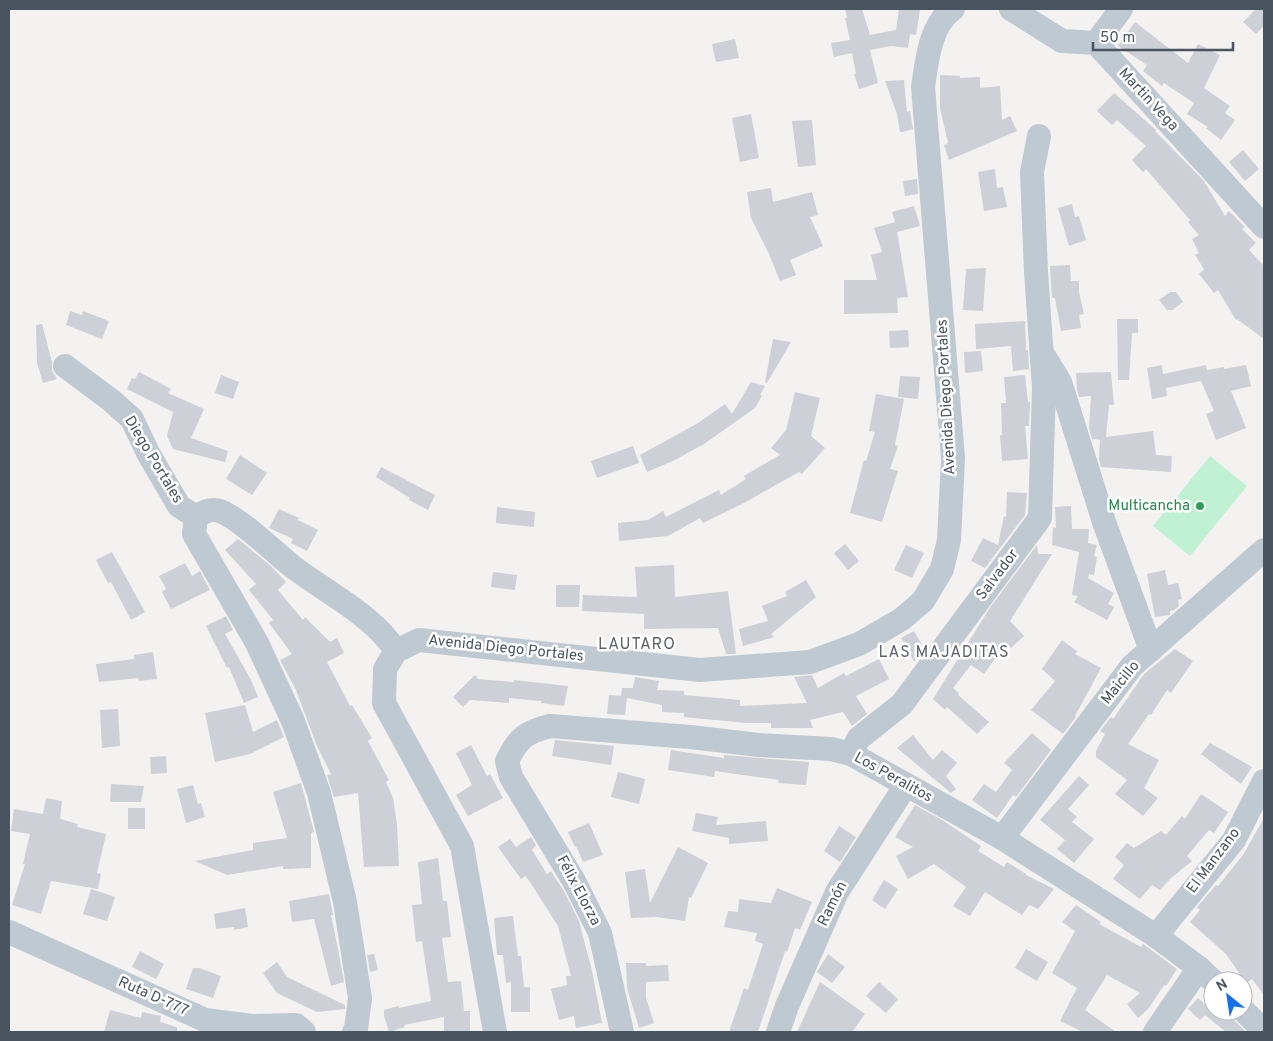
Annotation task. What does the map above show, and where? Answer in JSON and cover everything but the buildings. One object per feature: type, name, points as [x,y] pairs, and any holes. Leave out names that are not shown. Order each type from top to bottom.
[{"type":"street","name":"Avenida Diego Portales","points":[[396,651],[419,640],[700,670],[810,662],[859,644],[902,619],[923,601],[942,569],[949,540],[953,458],[922,87],[929,48],[944,15],[953,9]]},
{"type":"street","points":[[1011,9],[1062,41],[1096,43],[1121,9]]},
{"type":"street","name":"Martin Vega","points":[[1096,43],[1264,227]]},
{"type":"street","name":"Salvador","points":[[850,754],[858,739],[902,704],[1040,518],[1044,388],[1036,272],[1032,172],[1039,136]]},
{"type":"street","name":"Salvador","points":[[1043,356],[1060,382],[1104,522],[1151,650]]},
{"type":"street","name":"Diego Portales","points":[[65,366],[112,401],[132,419],[148,453],[179,506],[196,517]]},
{"type":"street","points":[[354,1032],[360,998],[345,902],[319,793],[293,722],[257,644],[194,534],[196,517],[202,513],[217,510],[239,523],[292,566],[351,608],[382,634],[396,651],[385,668],[384,703],[462,846],[495,1032]]},
{"type":"street","name":"Maicillo","points":[[1002,838],[1132,666],[1264,550]]},
{"type":"street","name":"Los Peralitos","points":[[507,761],[514,745],[531,731],[550,726],[690,736],[759,745],[831,748],[850,754],[1002,838],[1156,936],[1203,973]]},
{"type":"street","name":"Félix Elorza","points":[[507,761],[511,777],[574,881],[600,932],[622,1032]]},
{"type":"street","name":"El Manzano","points":[[1156,936],[1234,840],[1264,781]]},
{"type":"street","name":"Ramón","points":[[778,1032],[787,1006],[837,892],[906,785]]},
{"type":"street","name":"Ruta D-777","points":[[9,932],[206,1020],[252,1026],[296,1025],[304,1032]]},
{"type":"street","points":[[1155,1032],[1203,978]]},
{"type":"street","points":[[1253,1020],[1264,1031]]},
{"type":"green space","name":"Multicancha","points":[[1210,456],[1247,486],[1190,556],[1153,526]]},
{"type":"place","name":"Multicancha","points":[[1200,506]]},
{"type":"district","name":"LAUTARO","points":[[637,645]]},
{"type":"district","name":"LAS MAJADITAS","points":[[944,653]]}]
